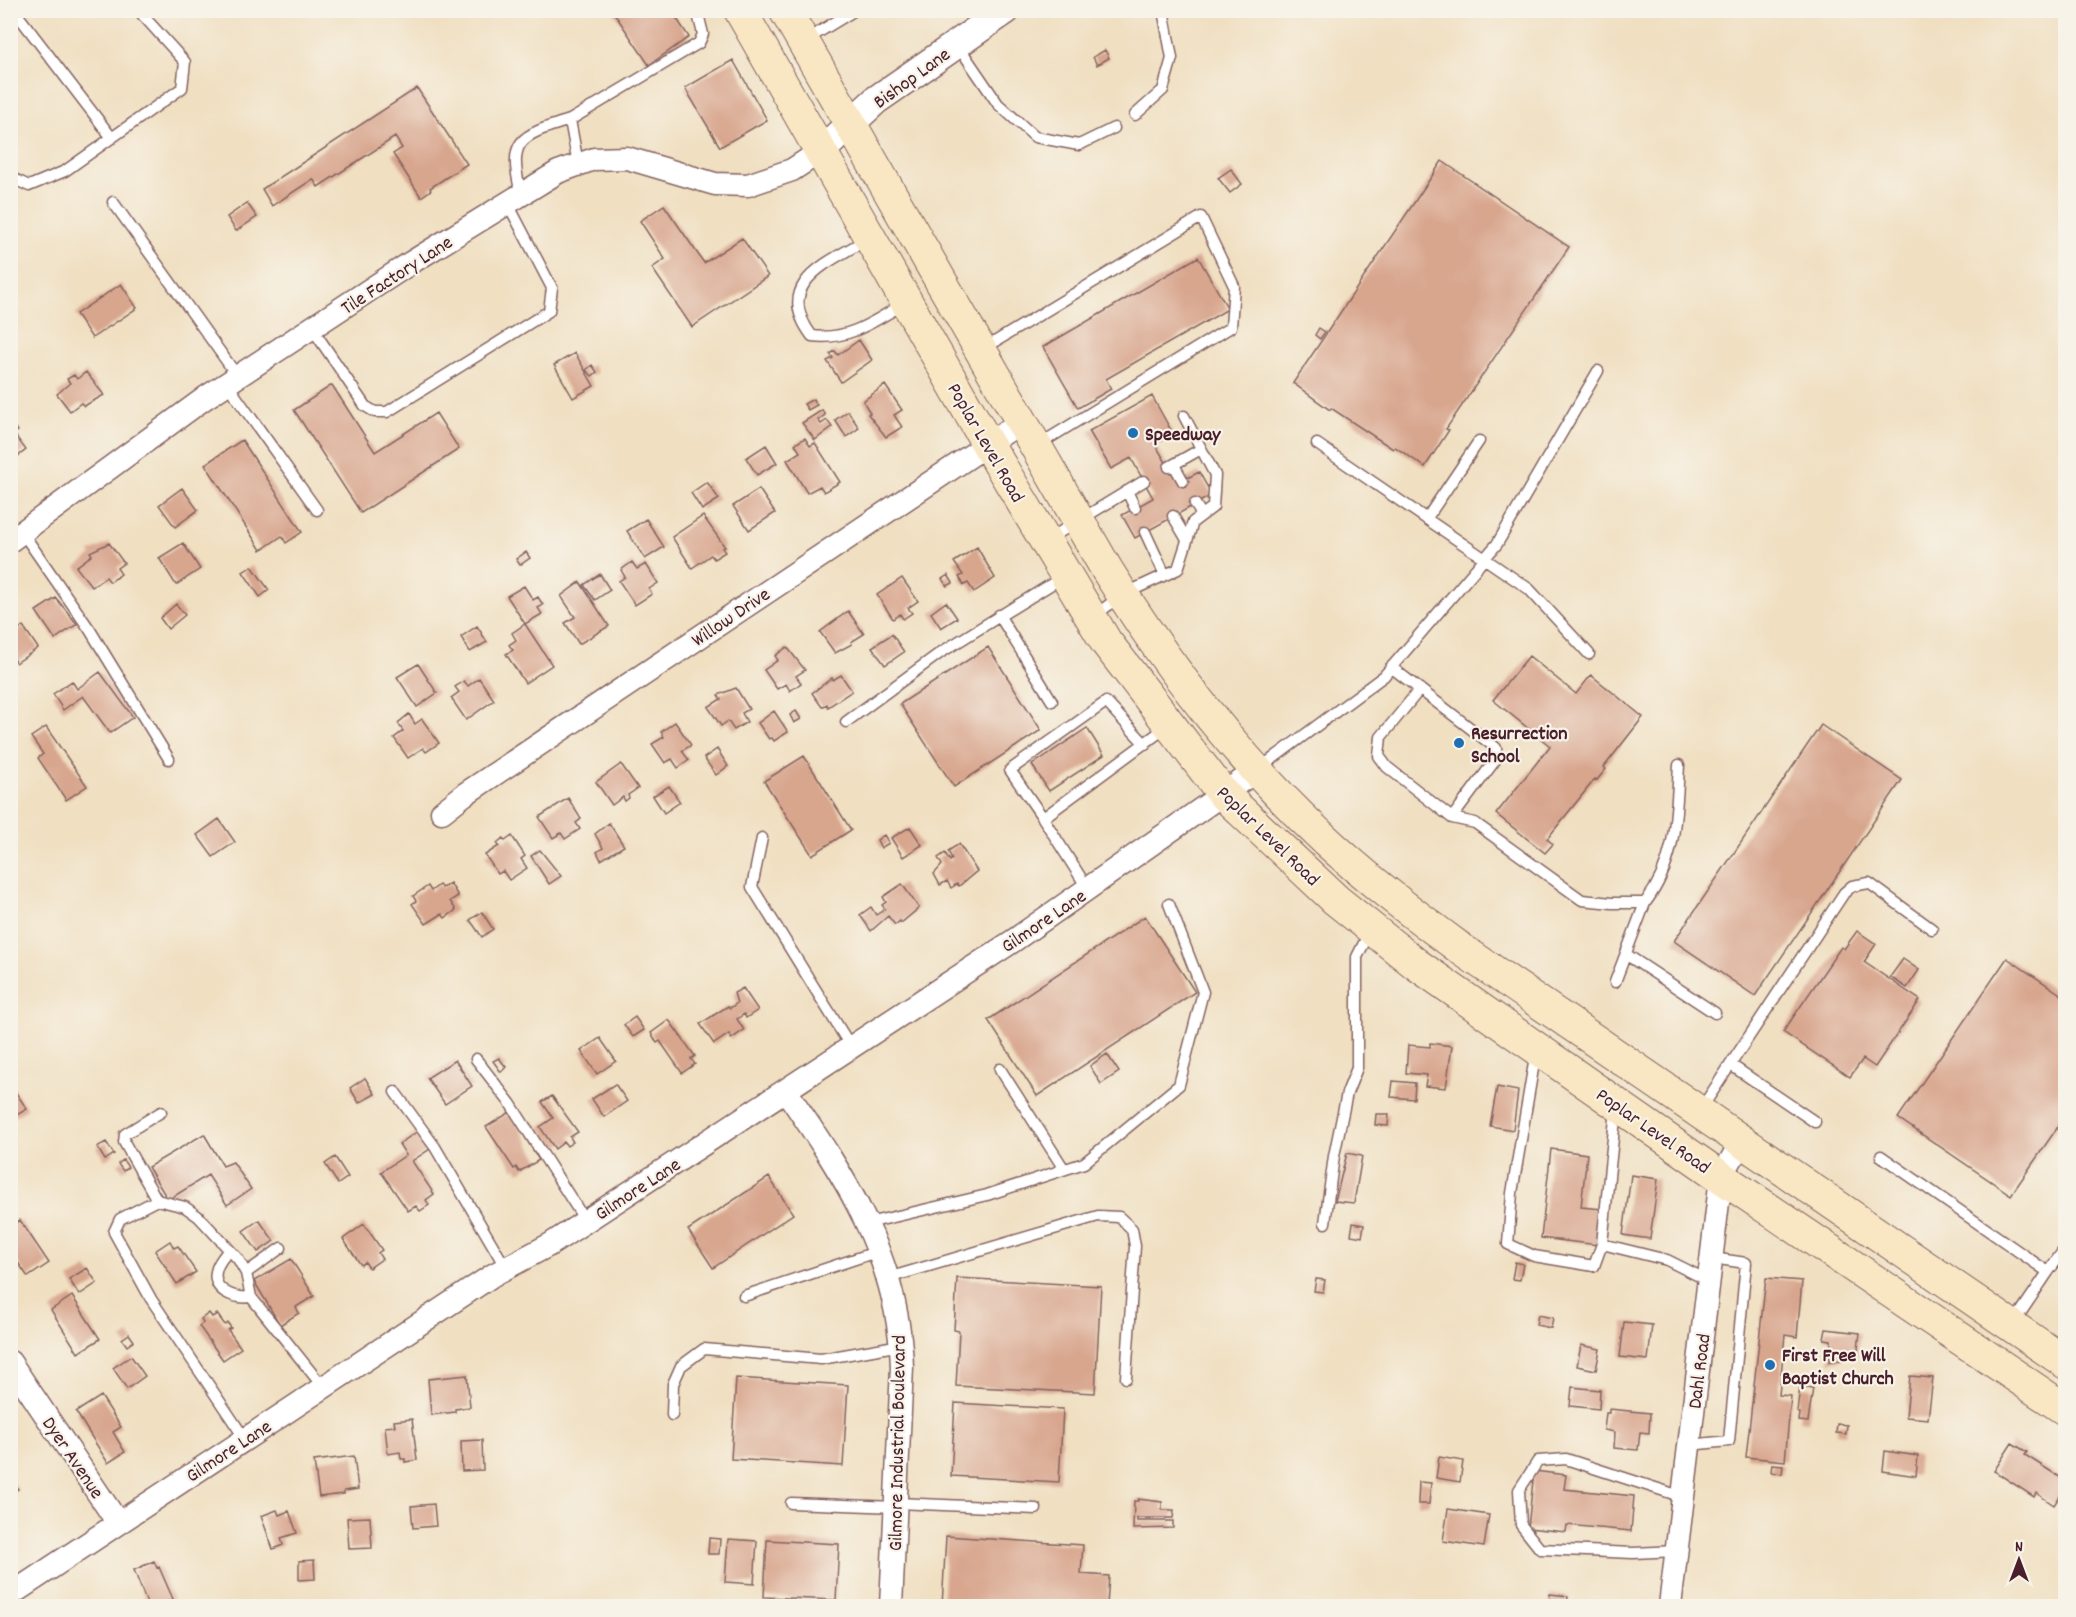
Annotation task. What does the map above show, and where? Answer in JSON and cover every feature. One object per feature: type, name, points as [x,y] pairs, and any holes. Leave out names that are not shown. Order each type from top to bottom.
[{"type":"main road","name":"Poplar Level Road","points":[[740,10],[987,443],[1091,618],[1106,642],[1224,795],[1336,900],[1416,964],[1721,1177],[2066,1410]]},
{"type":"main road","name":"Poplar Level Road","points":[[785,10],[1122,595],[1198,702],[1257,770],[1324,838],[1380,888],[1461,949],[2066,1363]]},
{"type":"street","name":"Bishop Lane","points":[[821,151],[876,100],[1006,10]]},
{"type":"street","name":"Tile Factory Lane","points":[[16,537],[232,380],[558,172],[594,159],[627,158],[708,183],[732,186],[766,180],[792,170],[821,151]]},
{"type":"street","name":"Willow Drive","points":[[442,812],[465,794],[987,443],[1028,435]]},
{"type":"street","name":"Gilmore Lane","points":[[10,1594],[506,1268],[586,1222],[786,1091],[1088,889],[1257,770]]},
{"type":"street","name":"Gilmore Industrial Boulevard","points":[[786,1091],[825,1147],[868,1223],[888,1278],[901,1345],[897,1505],[891,1606]]},
{"type":"street","name":"Dahl Road","points":[[1670,1606],[1721,1177],[1742,1141]]},
{"type":"street","name":"Dyer Avenue","points":[[10,1362],[118,1523]]},
{"type":"lane","points":[[10,177],[29,186],[65,171],[182,88],[185,62],[138,10]]},
{"type":"lane","points":[[312,328],[365,406],[375,412],[387,412],[549,311],[552,288],[514,198],[515,149],[524,140],[549,126],[570,120],[699,43],[703,34],[697,10]]},
{"type":"lane","points":[[804,42],[855,10]]},
{"type":"lane","points":[[1135,115],[1163,90],[1172,57],[1163,10]]},
{"type":"lane","points":[[16,15],[112,138]]},
{"type":"lane","points":[[957,44],[998,104],[1035,137],[1079,145],[1114,128]]},
{"type":"lane","points":[[570,120],[578,165]]},
{"type":"lane","points":[[113,202],[317,510]]},
{"type":"lane","points":[[980,351],[1201,217],[1234,286],[1231,327],[1028,435]]},
{"type":"lane","points":[[870,237],[811,274],[796,295],[797,309],[802,323],[812,336],[829,339],[847,335],[907,302]]},
{"type":"lane","points":[[1257,770],[1384,676],[1497,544],[1598,371]]},
{"type":"lane","points":[[1091,618],[1122,595],[1178,569],[1193,522],[1213,507],[1215,475],[1184,416]]},
{"type":"lane","points":[[1427,518],[1479,441]]},
{"type":"lane","points":[[1317,444],[1529,589],[1589,654]]},
{"type":"lane","points":[[1183,481],[1172,466],[1201,449]]},
{"type":"lane","points":[[1045,541],[1144,482]]},
{"type":"lane","points":[[1127,491],[1135,508]]},
{"type":"lane","points":[[1195,504],[1202,515]]},
{"type":"lane","points":[[1173,516],[1187,540]]},
{"type":"lane","points":[[1145,532],[1165,575]]},
{"type":"lane","points":[[16,537],[90,630],[169,759]]},
{"type":"lane","points":[[846,722],[940,653],[1066,576]]},
{"type":"lane","points":[[999,615],[1052,701]]},
{"type":"lane","points":[[1391,667],[1496,748],[1496,759],[1452,818]]},
{"type":"lane","points":[[1420,689],[1381,737],[1378,756],[1387,767],[1452,818],[1475,823],[1582,900],[1645,903]]},
{"type":"lane","points":[[1088,889],[1010,770],[1106,702],[1145,744]]},
{"type":"lane","points":[[1043,818],[1169,725]]},
{"type":"lane","points":[[1615,982],[1645,903],[1660,883],[1674,840],[1679,765]]},
{"type":"lane","points":[[762,838],[752,887],[851,1047]]},
{"type":"lane","points":[[1700,1112],[1844,893],[1852,886],[1869,883],[1932,929]]},
{"type":"lane","points":[[868,1223],[987,1195],[1084,1163],[1179,1085],[1203,992],[1169,904]]},
{"type":"lane","points":[[1325,1223],[1340,1125],[1347,1093],[1357,1068],[1357,957],[1371,928]]},
{"type":"lane","points":[[1627,955],[1715,1013]]},
{"type":"lane","points":[[1537,1048],[1512,1193],[1508,1244],[1534,1256],[1594,1266],[1602,1244],[1616,1103]]},
{"type":"lane","points":[[476,1059],[510,1103],[586,1222]]},
{"type":"lane","points":[[1731,1065],[1815,1122]]},
{"type":"lane","points":[[1000,1069],[1064,1169]]},
{"type":"lane","points":[[394,1092],[435,1147],[506,1268]]},
{"type":"lane","points":[[158,1200],[124,1142],[125,1134],[160,1112]]},
{"type":"lane","points":[[1881,1156],[2048,1272]]},
{"type":"lane","points":[[245,1439],[151,1299],[114,1232],[120,1220],[158,1200],[185,1207],[199,1216],[237,1259],[246,1274],[251,1297],[323,1387]]},
{"type":"lane","points":[[888,1278],[1098,1216],[1119,1217],[1132,1229],[1135,1246],[1126,1378]]},
{"type":"lane","points":[[1602,1244],[1668,1260],[1709,1282]]},
{"type":"lane","points":[[2012,1326],[2066,1246]]},
{"type":"lane","points":[[246,1274],[281,1248]]},
{"type":"lane","points":[[228,1251],[217,1269],[219,1284],[225,1293],[238,1299],[251,1297]]},
{"type":"lane","points":[[744,1296],[879,1251]]},
{"type":"lane","points":[[1689,1445],[1729,1441],[1746,1263],[1712,1258]]},
{"type":"lane","points":[[672,1415],[673,1384],[681,1366],[704,1349],[821,1359],[901,1345]]},
{"type":"lane","points":[[1677,1551],[1633,1554],[1540,1549],[1521,1525],[1519,1490],[1538,1461],[1566,1459],[1683,1497]]},
{"type":"lane","points":[[791,1503],[1036,1509]]},
{"type":"building","points":[[612,10],[671,10],[689,37],[649,65]]},
{"type":"building","points":[[1105,50],[1109,58],[1097,65],[1093,57]]},
{"type":"building","points":[[733,60],[767,120],[720,147],[685,88]]},
{"type":"building","points":[[417,88],[467,164],[430,188],[431,190],[421,197],[393,154],[402,148],[395,137],[318,187],[313,179],[272,206],[262,189]]},
{"type":"building","points":[[1442,161],[1569,247],[1446,429],[1449,430],[1425,467],[1331,408],[1330,410],[1293,383]]},
{"type":"building","points":[[1231,169],[1242,184],[1230,193],[1218,178]]},
{"type":"building","points":[[247,203],[257,217],[236,231],[227,217]]},
{"type":"building","points":[[664,205],[704,263],[742,238],[768,276],[692,327],[652,268],[665,259],[640,221]]},
{"type":"building","points":[[1198,257],[1228,309],[1106,379],[1111,389],[1078,408],[1043,347]]},
{"type":"building","points":[[121,284],[137,308],[92,338],[76,314]]},
{"type":"building","points":[[1319,328],[1325,332],[1320,339],[1315,335]]},
{"type":"building","points":[[859,340],[872,360],[841,382],[827,361],[833,358],[830,354],[835,351],[838,355]]},
{"type":"building","points":[[575,353],[594,386],[573,398],[554,365]]},
{"type":"building","points":[[592,365],[597,372],[592,376],[586,370]]},
{"type":"building","points":[[86,372],[104,395],[84,406],[81,403],[70,411],[57,394],[70,383],[67,379],[74,375],[77,379]]},
{"type":"building","points":[[332,385],[375,452],[436,413],[459,449],[361,513],[294,410]]},
{"type":"building","points":[[885,385],[902,410],[894,415],[902,427],[886,437],[868,414],[870,413],[863,401]]},
{"type":"building","points":[[1152,396],[1173,434],[1155,444],[1178,483],[1199,472],[1212,495],[1135,538],[1122,515],[1153,498],[1131,458],[1111,469],[1089,431]]},
{"type":"building","points":[[813,399],[817,405],[808,410],[804,404]]},
{"type":"building","points":[[822,410],[825,415],[818,420],[821,424],[827,420],[832,427],[815,440],[802,423]]},
{"type":"building","points":[[848,411],[859,428],[846,437],[835,420]]},
{"type":"building","points":[[10,423],[18,431],[14,434],[26,450],[10,462]]},
{"type":"building","points":[[805,438],[810,446],[815,443],[840,482],[824,492],[820,486],[807,493],[787,460],[800,452],[795,444]]},
{"type":"building","points":[[242,440],[302,532],[286,543],[282,536],[261,550],[205,464]]},
{"type":"building","points":[[766,445],[777,463],[757,475],[746,458]]},
{"type":"building","points":[[707,482],[719,499],[702,510],[691,493]]},
{"type":"building","points":[[182,488],[198,510],[175,527],[159,505]]},
{"type":"building","points":[[759,489],[775,513],[749,530],[733,506]]},
{"type":"building","points":[[703,516],[725,547],[722,548],[725,552],[714,559],[711,555],[692,568],[672,537]]},
{"type":"building","points":[[646,519],[664,547],[645,559],[627,531]]},
{"type":"building","points":[[109,543],[124,563],[117,568],[121,574],[110,582],[106,577],[92,587],[76,567],[92,555],[90,552]]},
{"type":"building","points":[[183,543],[200,569],[176,585],[159,558]]},
{"type":"building","points":[[977,547],[995,578],[974,592],[968,583],[964,585],[959,577],[963,575],[954,562]]},
{"type":"building","points":[[526,552],[530,558],[520,565],[516,559]]},
{"type":"building","points":[[632,562],[637,569],[646,564],[658,583],[649,589],[652,594],[635,605],[619,581],[625,577],[621,570]]},
{"type":"building","points":[[252,566],[269,590],[260,597],[243,572]]},
{"type":"building","points":[[600,574],[610,590],[595,600],[584,585]]},
{"type":"building","points":[[948,575],[953,583],[947,586],[942,579]]},
{"type":"building","points":[[902,578],[918,601],[908,608],[912,613],[903,619],[900,614],[893,619],[877,595]]},
{"type":"building","points":[[580,582],[609,626],[579,644],[565,623],[575,617],[561,596]]},
{"type":"building","points":[[524,586],[533,600],[538,597],[543,605],[538,608],[542,614],[525,624],[507,596]]},
{"type":"building","points":[[56,598],[77,624],[55,639],[36,611]]},
{"type":"building","points":[[946,602],[957,618],[941,628],[931,613]]},
{"type":"building","points":[[176,604],[185,615],[168,629],[160,618]]},
{"type":"building","points":[[848,611],[864,634],[835,653],[820,632]]},
{"type":"building","points":[[525,624],[552,665],[525,683],[506,654],[513,650],[509,645],[516,640],[512,633]]},
{"type":"building","points":[[23,626],[38,648],[16,663],[10,655],[10,635]]},
{"type":"building","points":[[477,626],[487,642],[470,652],[461,637]]},
{"type":"building","points":[[892,634],[904,652],[885,665],[872,647]]},
{"type":"building","points":[[787,647],[805,670],[796,676],[801,683],[790,691],[786,684],[777,689],[764,670],[778,660],[775,656]]},
{"type":"building","points":[[988,647],[1041,730],[954,787],[900,704]]},
{"type":"building","points":[[1529,656],[1576,694],[1591,675],[1643,717],[1604,767],[1606,769],[1597,780],[1595,779],[1547,839],[1553,844],[1545,853],[1496,814],[1550,746],[1493,700]]},
{"type":"building","points":[[418,664],[437,693],[417,707],[397,677]]},
{"type":"building","points":[[100,672],[133,717],[110,733],[83,696],[63,710],[53,694],[72,681],[77,689]]},
{"type":"building","points":[[841,675],[852,691],[828,707],[827,704],[822,707],[812,693],[832,678],[833,680]]},
{"type":"building","points":[[479,678],[494,700],[466,720],[451,698],[459,692],[455,687],[464,681],[468,686]]},
{"type":"building","points":[[736,688],[749,709],[742,713],[747,722],[734,730],[728,721],[721,726],[708,707],[721,699],[718,695]]},
{"type":"building","points":[[774,711],[788,732],[774,741],[772,738],[769,739],[758,723]]},
{"type":"building","points":[[796,711],[801,719],[794,723],[790,715]]},
{"type":"building","points":[[409,714],[415,724],[422,719],[439,743],[426,752],[423,748],[408,758],[394,738],[403,731],[398,723]]},
{"type":"building","points":[[675,722],[691,745],[682,751],[689,760],[678,768],[672,759],[665,763],[652,744],[664,737],[661,732]]},
{"type":"building","points":[[1821,725],[1902,780],[1755,996],[1674,941]]},
{"type":"building","points":[[46,727],[87,786],[66,800],[38,758],[43,754],[31,737]]},
{"type":"building","points":[[1087,728],[1104,755],[1049,791],[1032,765]]},
{"type":"building","points":[[717,749],[728,766],[716,775],[704,758]]},
{"type":"building","points":[[804,756],[851,830],[812,855],[764,781]]},
{"type":"building","points":[[621,764],[638,788],[628,795],[629,798],[625,801],[623,797],[612,805],[596,782]]},
{"type":"building","points":[[669,786],[680,802],[664,813],[653,796]]},
{"type":"building","points":[[568,798],[581,819],[576,823],[580,829],[565,839],[561,833],[553,838],[539,817]]},
{"type":"building","points":[[219,819],[235,842],[213,857],[197,835]]},
{"type":"building","points":[[609,823],[624,846],[601,860],[597,852],[603,848],[595,834]]},
{"type":"building","points":[[910,827],[922,845],[903,857],[891,838]]},
{"type":"building","points":[[884,835],[889,843],[881,848],[877,840]]},
{"type":"building","points":[[512,836],[525,856],[521,859],[527,868],[509,880],[503,871],[498,874],[485,855],[499,846],[497,843],[503,838],[505,841]]},
{"type":"building","points":[[959,844],[977,871],[959,886],[957,884],[951,888],[947,881],[940,885],[934,874],[942,865],[938,858],[945,853],[950,861],[952,859],[948,851]]},
{"type":"building","points":[[540,850],[561,876],[549,884],[531,856]]},
{"type":"building","points":[[450,883],[458,896],[450,901],[456,910],[445,918],[442,914],[426,924],[412,904],[416,901],[413,896],[428,886],[431,891],[439,885],[442,888]]},
{"type":"building","points":[[902,884],[919,908],[901,923],[900,921],[895,925],[888,916],[871,931],[860,915],[871,907],[876,915],[885,909],[882,905],[886,902],[883,897]]},
{"type":"building","points":[[482,912],[493,929],[482,937],[470,920]]},
{"type":"building","points":[[1145,916],[1195,992],[1037,1096],[988,1020]]},
{"type":"building","points":[[1857,931],[1876,944],[1864,962],[1920,1000],[1875,1067],[1863,1059],[1850,1077],[1783,1032],[1841,947],[1844,949]]},
{"type":"building","points":[[2007,958],[2066,998],[2066,1115],[2011,1195],[1898,1118]]},
{"type":"building","points":[[1903,959],[1919,970],[1907,988],[1890,977]]},
{"type":"building","points":[[743,988],[758,1010],[746,1018],[744,1014],[737,1019],[744,1030],[731,1039],[729,1034],[714,1044],[700,1024],[728,1006],[730,1008],[737,1003],[734,993]]},
{"type":"building","points":[[635,1017],[644,1030],[633,1037],[624,1025]]},
{"type":"building","points":[[669,1020],[695,1056],[691,1059],[695,1064],[682,1073],[660,1041],[657,1043],[651,1033]]},
{"type":"building","points":[[600,1038],[616,1061],[597,1074],[581,1051]]},
{"type":"building","points":[[1430,1043],[1452,1046],[1446,1088],[1425,1086],[1427,1075],[1406,1073],[1408,1045],[1430,1047]]},
{"type":"building","points":[[1107,1054],[1119,1072],[1101,1084],[1090,1066]]},
{"type":"building","points":[[499,1058],[506,1067],[501,1072],[493,1061]]},
{"type":"building","points":[[455,1060],[472,1086],[445,1104],[427,1078]]},
{"type":"building","points":[[365,1078],[375,1094],[359,1103],[350,1088]]},
{"type":"building","points":[[1393,1081],[1415,1083],[1414,1099],[1391,1097]]},
{"type":"building","points":[[10,1084],[27,1109],[10,1119]]},
{"type":"building","points":[[615,1084],[627,1101],[604,1117],[592,1099]]},
{"type":"building","points":[[1497,1087],[1518,1091],[1513,1130],[1490,1126]]},
{"type":"building","points":[[552,1096],[578,1132],[570,1137],[573,1142],[567,1146],[564,1142],[555,1149],[540,1127],[553,1118],[542,1102]]},
{"type":"building","points":[[510,1112],[539,1160],[519,1172],[516,1167],[514,1169],[486,1127]]},
{"type":"building","points":[[1376,1114],[1389,1114],[1388,1126],[1375,1125]]},
{"type":"building","points":[[418,1131],[430,1149],[412,1161],[434,1194],[426,1200],[429,1205],[420,1211],[416,1206],[408,1211],[381,1172],[406,1155],[399,1144]]},
{"type":"building","points":[[204,1134],[223,1166],[233,1162],[251,1189],[227,1205],[208,1175],[168,1200],[148,1167]]},
{"type":"building","points":[[106,1142],[114,1154],[105,1160],[97,1147]]},
{"type":"building","points":[[1551,1149],[1587,1154],[1581,1207],[1602,1209],[1598,1245],[1541,1238]]},
{"type":"building","points":[[1347,1153],[1362,1156],[1354,1203],[1335,1201]]},
{"type":"building","points":[[335,1157],[348,1177],[338,1184],[325,1164]]},
{"type":"building","points":[[123,1160],[128,1167],[123,1171],[118,1164]]},
{"type":"building","points":[[1631,1175],[1658,1179],[1650,1239],[1623,1235]]},
{"type":"building","points":[[769,1177],[793,1214],[713,1268],[688,1230]]},
{"type":"building","points":[[20,1220],[49,1263],[28,1277],[10,1251],[10,1226]]},
{"type":"building","points":[[259,1220],[274,1241],[258,1252],[243,1231]]},
{"type":"building","points":[[1353,1223],[1364,1225],[1362,1237],[1351,1235]]},
{"type":"building","points":[[364,1224],[382,1250],[378,1253],[382,1259],[369,1268],[365,1262],[361,1265],[343,1239]]},
{"type":"building","points":[[170,1241],[174,1248],[178,1246],[196,1272],[177,1284],[155,1251]]},
{"type":"building","points":[[291,1259],[314,1296],[296,1307],[299,1313],[280,1325],[254,1281]]},
{"type":"building","points":[[1515,1262],[1523,1264],[1520,1280],[1512,1279]]},
{"type":"building","points":[[87,1268],[97,1283],[79,1295],[69,1279]]},
{"type":"building","points":[[957,1278],[1101,1286],[1095,1393],[956,1386],[959,1331],[954,1330]]},
{"type":"building","name":"First Free Will Baptist Church","points":[[1766,1278],[1802,1281],[1797,1337],[1785,1335],[1779,1395],[1791,1396],[1785,1461],[1746,1457]]},
{"type":"building","points":[[1316,1279],[1325,1280],[1323,1292],[1314,1291]]},
{"type":"building","points":[[72,1296],[100,1339],[78,1353],[51,1310]]},
{"type":"building","points":[[209,1313],[212,1317],[217,1314],[225,1325],[228,1323],[231,1328],[228,1330],[241,1348],[223,1360],[199,1326],[203,1323],[201,1319]]},
{"type":"building","points":[[1538,1315],[1553,1318],[1551,1328],[1536,1325]]},
{"type":"building","points":[[1624,1322],[1652,1325],[1648,1360],[1620,1357]]},
{"type":"building","points":[[1826,1329],[1860,1333],[1857,1356],[1843,1354],[1842,1360],[1829,1362],[1831,1340],[1824,1339]]},
{"type":"building","points":[[129,1334],[134,1341],[127,1346],[122,1339]]},
{"type":"building","points":[[1581,1345],[1600,1349],[1596,1370],[1577,1366]]},
{"type":"building","points":[[131,1356],[145,1376],[127,1389],[113,1368]]},
{"type":"building","points":[[467,1375],[470,1407],[455,1409],[455,1412],[431,1415],[428,1379]]},
{"type":"building","points":[[1910,1376],[1933,1378],[1928,1419],[1906,1417]]},
{"type":"building","points":[[736,1378],[848,1385],[843,1466],[731,1459]]},
{"type":"building","points":[[1572,1387],[1600,1390],[1599,1409],[1570,1406]]},
{"type":"building","points":[[1800,1387],[1813,1388],[1808,1422],[1799,1421],[1800,1413],[1797,1412]]},
{"type":"building","points":[[101,1396],[121,1427],[113,1432],[125,1452],[108,1463],[76,1412]]},
{"type":"building","points":[[955,1403],[1063,1409],[1059,1482],[951,1476]]},
{"type":"building","points":[[1609,1409],[1650,1413],[1649,1433],[1640,1432],[1638,1450],[1614,1448],[1615,1432],[1604,1430],[1606,1413],[1609,1413]]},
{"type":"building","points":[[412,1419],[417,1460],[405,1462],[405,1459],[401,1459],[400,1452],[388,1454],[385,1427],[395,1426],[394,1421]]},
{"type":"building","points":[[1837,1424],[1847,1425],[1846,1434],[1836,1433]]},
{"type":"building","points":[[482,1440],[483,1470],[462,1471],[461,1441]]},
{"type":"building","points":[[2012,1443],[2027,1452],[2025,1455],[2066,1481],[2066,1487],[2054,1505],[2036,1493],[2034,1497],[1994,1471]]},
{"type":"building","points":[[1885,1451],[1918,1456],[1916,1476],[1883,1471]]},
{"type":"building","points":[[354,1456],[358,1489],[344,1491],[344,1494],[319,1497],[314,1461]]},
{"type":"building","points":[[1439,1457],[1463,1461],[1460,1482],[1436,1478]]},
{"type":"building","points":[[1772,1464],[1783,1465],[1782,1474],[1771,1472]]},
{"type":"building","points":[[1534,1471],[1566,1475],[1564,1489],[1634,1496],[1631,1531],[1567,1525],[1566,1532],[1528,1528]]},
{"type":"building","points":[[10,1478],[18,1489],[10,1494]]},
{"type":"building","points":[[1419,1482],[1431,1483],[1429,1504],[1418,1504]]},
{"type":"building","points":[[1138,1499],[1162,1502],[1162,1510],[1174,1510],[1173,1518],[1137,1518],[1137,1521],[1173,1521],[1173,1528],[1133,1529],[1134,1501]]},
{"type":"building","points":[[434,1504],[436,1526],[413,1528],[411,1506]]},
{"type":"building","points":[[1448,1509],[1489,1515],[1484,1547],[1443,1541]]},
{"type":"building","points":[[277,1510],[279,1515],[289,1511],[297,1533],[281,1538],[283,1545],[273,1549],[261,1516]]},
{"type":"building","points":[[370,1517],[372,1548],[349,1549],[347,1518]]},
{"type":"building","points":[[946,1536],[1083,1545],[1081,1574],[1109,1576],[1107,1606],[942,1606]]},
{"type":"building","points":[[709,1538],[720,1539],[719,1554],[708,1554]]},
{"type":"building","points":[[728,1539],[757,1541],[754,1584],[725,1582]]},
{"type":"building","points":[[767,1540],[839,1544],[836,1600],[764,1597]]},
{"type":"building","points":[[314,1560],[315,1579],[299,1580],[299,1561]]},
{"type":"building","points":[[154,1561],[157,1568],[159,1567],[176,1606],[148,1606],[134,1570]]},
{"type":"building","points":[[1550,1594],[1568,1596],[1567,1606],[1549,1606]]},
{"type":"place","name":"Speedway","points":[[1133,433]]},
{"type":"place","name":"Resurrection School","points":[[1459,743]]},
{"type":"place","name":"First Free Will Baptist Church","points":[[1770,1365]]}]
